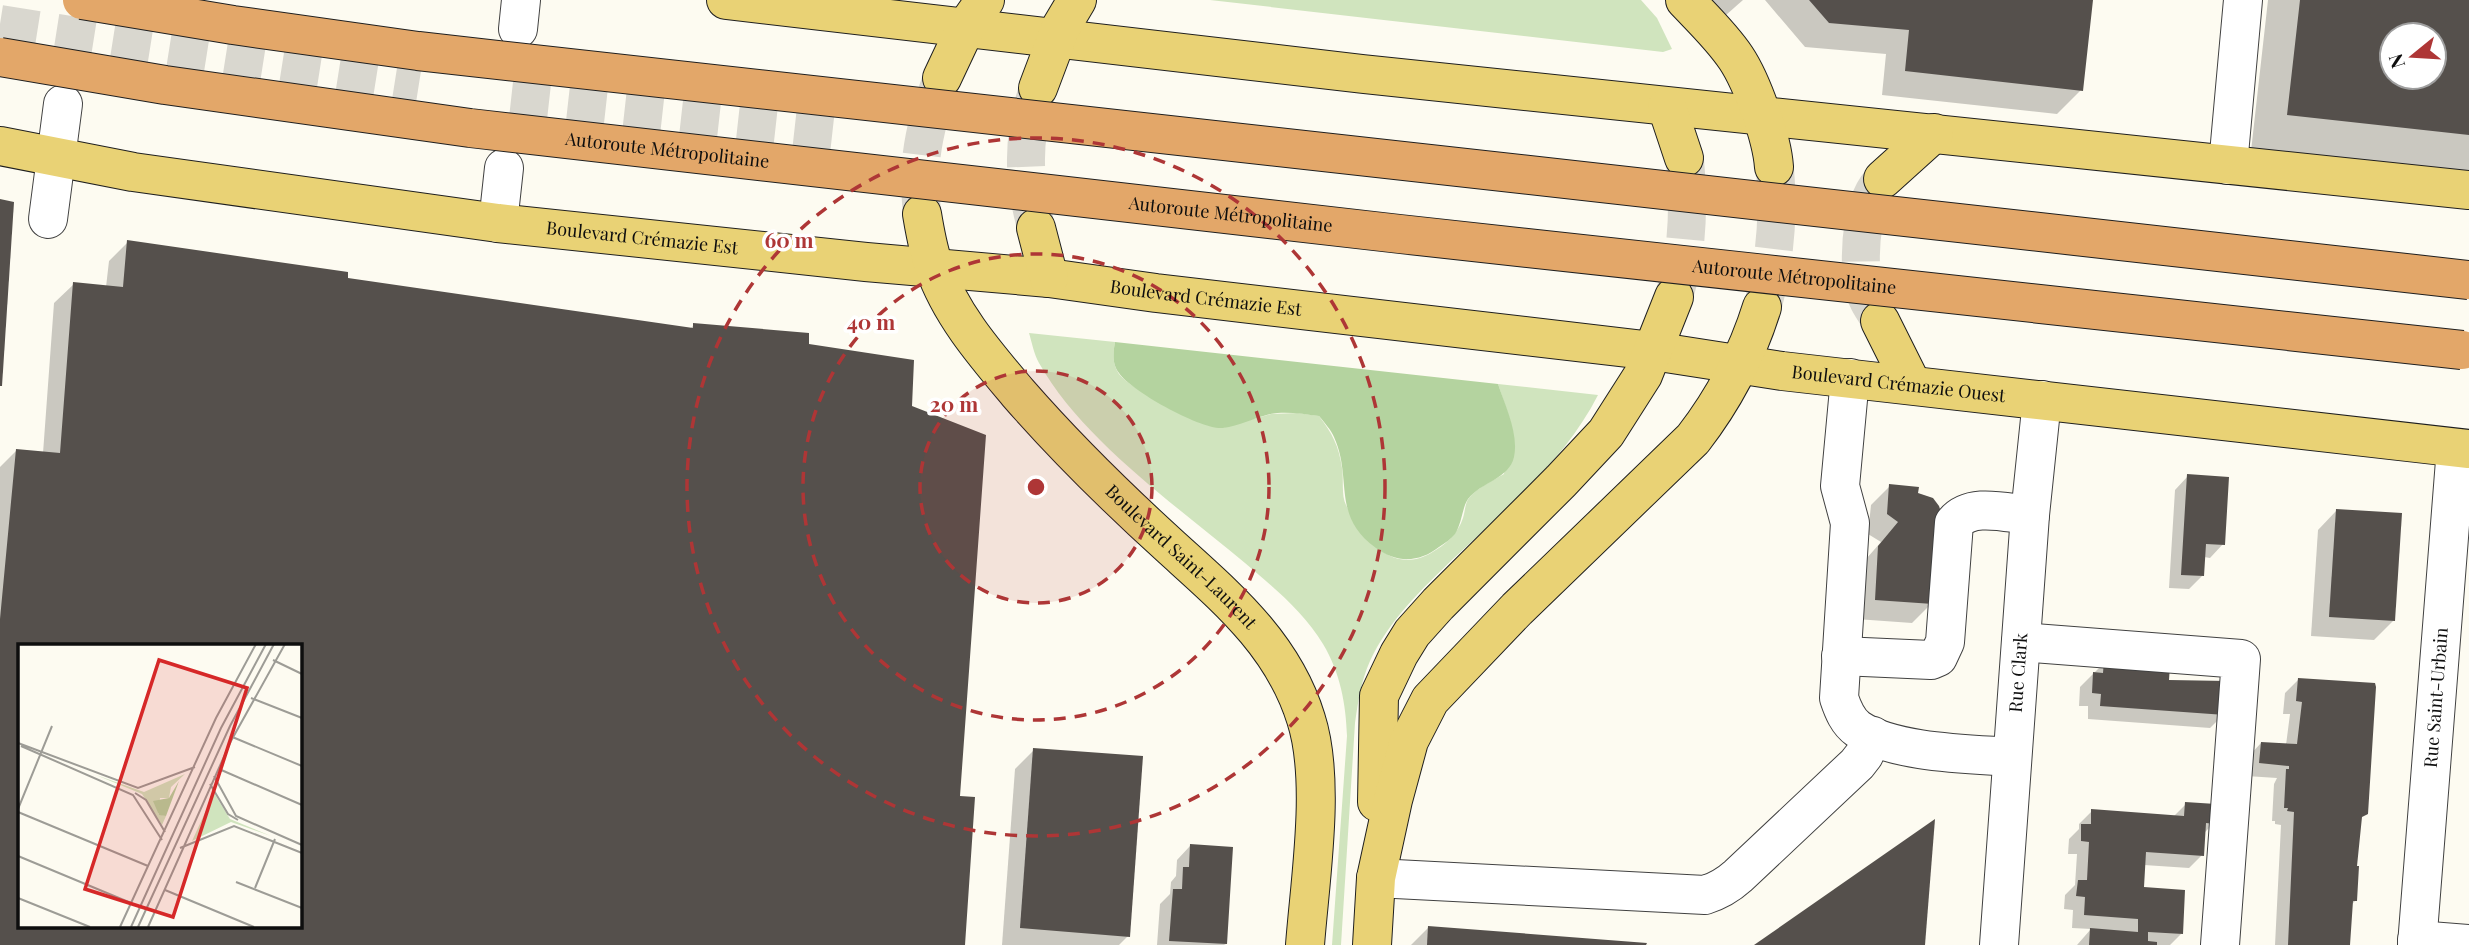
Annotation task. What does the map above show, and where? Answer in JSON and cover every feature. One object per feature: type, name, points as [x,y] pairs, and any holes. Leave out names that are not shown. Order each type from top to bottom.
[{"type":"highway","points":[[82,0],[233,25],[431,52],[2469,280]]},
{"type":"highway","name":"Autoroute Métropolitaine","points":[[0,57],[165,85],[470,128],[1400,234],[2462,350]]},
{"type":"main road","points":[[726,0],[976,14],[1057,38],[1668,107],[2469,190]]},
{"type":"main road","points":[[1038,88],[1057,38],[1077,0]]},
{"type":"main road","points":[[1685,0],[1738,61],[1761,115],[1774,167]]},
{"type":"main road","points":[[942,78],[976,14]]},
{"type":"main road","points":[[1668,107],[1684,158]]},
{"type":"main road","points":[[1883,179],[1934,133]]},
{"type":"main road","name":"Boulevard Crémazie Est","points":[[0,146],[137,173],[498,223],[1049,278],[1331,313]]},
{"type":"main road","name":"Boulevard Saint-Laurent","points":[[922,214],[934,268],[986,356],[1104,486],[1236,606],[1262,635],[1281,662],[1307,720],[1313,751],[1315,791],[1306,945]]},
{"type":"main road","points":[[1036,228],[1049,278]]},
{"type":"main road","points":[[1372,945],[1376,878],[1378,696],[1412,633],[1606,433],[1632,395],[1674,298]]},
{"type":"main road","points":[[1376,878],[1400,769],[1418,720],[1430,699],[1517,609],[1679,454],[1706,422],[1740,364],[1762,307]]},
{"type":"main road","name":"Boulevard Crémazie Ouest","points":[[1331,313],[1653,351],[1850,378],[2463,448]]},
{"type":"main road","points":[[1880,321],[1912,385]]},
{"type":"street","points":[[2228,165],[2243,0]]},
{"type":"street","points":[[48,219],[63,104]]},
{"type":"street","points":[[498,223],[503,168]]},
{"type":"street","points":[[1850,378],[1840,486],[1850,523],[1839,698],[1842,708],[1858,729],[1894,744],[2012,757]]},
{"type":"street","name":"Rue Clark","points":[[1998,945],[2030,515],[2042,400]]},
{"type":"street","name":"Rue Saint-Urbain","points":[[2417,942],[2463,448]]},
{"type":"street","points":[[1841,656],[1931,660],[1938,657],[1945,642],[1954,523],[1961,515],[1974,510],[2030,515]]},
{"type":"street","points":[[2021,642],[2241,659],[2220,945]]},
{"type":"street","points":[[1376,878],[1705,895],[1725,887],[1738,876],[1857,764],[1873,736]]},
{"type":"street","points":[[2417,942],[2469,944]]},
{"type":"green space","points":[[1210,0],[1641,0],[1657,18],[1672,49],[1663,52]]},
{"type":"green space","points":[[1029,333],[1115,342],[1115,366],[1126,381],[1151,397],[1222,428],[1271,414],[1319,416],[1337,446],[1341,460],[1344,501],[1353,517],[1380,550],[1404,560],[1417,559],[1446,543],[1461,524],[1469,498],[1481,487],[1504,474],[1511,423],[1498,384],[1598,395],[1569,441],[1552,462],[1418,593],[1396,619],[1370,661],[1362,684],[1355,723],[1341,945],[1332,945],[1347,736],[1341,688],[1329,655],[1307,621],[1287,600],[1133,471],[1080,419],[1039,363]]},
{"type":"green space","points":[[1115,342],[1498,384],[1513,429],[1514,457],[1507,470],[1468,499],[1457,530],[1450,539],[1424,556],[1408,559],[1391,556],[1362,536],[1353,523],[1333,434],[1319,416],[1276,413],[1223,428],[1199,423],[1151,399],[1126,381],[1115,366]]},
{"type":"building","points":[[1809,0],[2093,0],[2083,91],[1905,71],[1909,30],[1829,23]]},
{"type":"building","points":[[2300,0],[2469,0],[2469,135],[2287,115]]},
{"type":"building","points":[[0,199],[14,202],[2,386],[0,386]]},
{"type":"building","points":[[127,240],[348,272],[348,278],[693,328],[693,323],[809,333],[809,344],[914,360],[912,406],[986,435],[960,796],[975,797],[965,945],[0,945],[0,619],[16,449],[60,453],[73,282],[123,287]]},
{"type":"building","points":[[2187,474],[2229,477],[2225,545],[2206,544],[2204,576],[2181,575]]},
{"type":"building","points":[[1889,484],[1919,487],[1918,493],[1933,498],[1939,506],[1942,515],[1933,604],[1875,600],[1878,546],[1898,522],[1887,514]]},
{"type":"building","points":[[2336,509],[2402,513],[2395,621],[2329,617]]},
{"type":"building","points":[[2104,660],[2170,665],[2169,680],[2227,681],[2225,715],[2100,706],[2101,694],[2092,693],[2093,672],[2103,673]]},
{"type":"building","points":[[2298,678],[2375,683],[2376,687],[2368,814],[2362,817],[2357,901],[2353,901],[2350,945],[2288,945],[2294,812],[2284,808],[2286,769],[2289,769],[2289,766],[2259,763],[2261,742],[2297,744],[2302,702],[2296,701]]},
{"type":"building","points":[[1033,748],[1143,756],[1130,937],[1020,928]]},
{"type":"building","points":[[2185,802],[2216,804],[2215,824],[2206,823],[2204,856],[2146,852],[2144,887],[2185,890],[2183,934],[2148,932],[2148,941],[2157,942],[2157,945],[2089,945],[2090,928],[2138,932],[2138,919],[2084,915],[2085,897],[2076,896],[2078,880],[2087,880],[2089,842],[2081,841],[2081,824],[2091,824],[2091,809],[2184,816]]},
{"type":"building","points":[[1935,819],[1925,945],[1754,945]]},
{"type":"building","points":[[1190,844],[1233,847],[1227,944],[1169,941],[1173,889],[1182,889],[1183,867],[1189,867]]},
{"type":"building","points":[[1428,926],[1647,943],[1427,945]]},
{"type":"tunnel","points":[[0,24],[418,90]]},
{"type":"tunnel","points":[[922,212],[920,176],[923,143],[942,78]]},
{"type":"tunnel","points":[[1035,223],[1028,188],[1026,155],[1029,123],[1038,88]]},
{"type":"tunnel","points":[[511,100],[843,137]]},
{"type":"tunnel","points":[[1674,295],[1682,263],[1686,229],[1685,161]]},
{"type":"tunnel","points":[[1763,305],[1775,238],[1775,170]]},
{"type":"tunnel","points":[[1877,315],[1864,289],[1861,246],[1865,217],[1880,183]]}]
